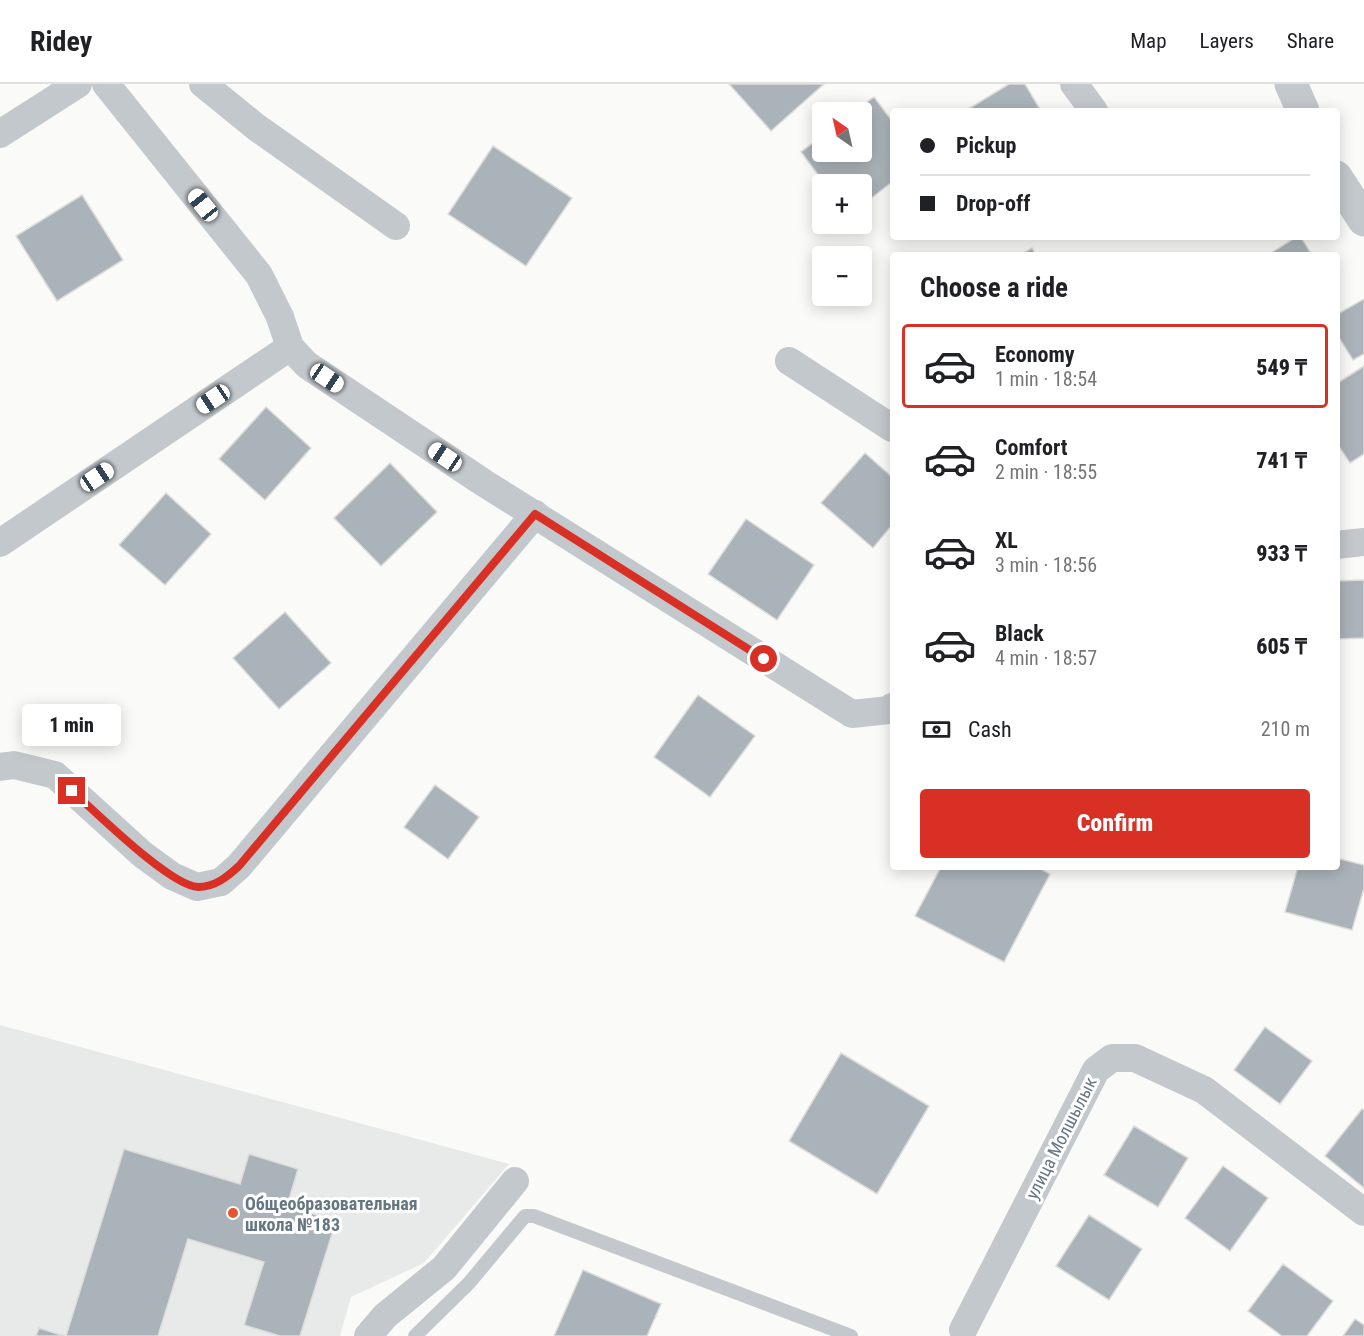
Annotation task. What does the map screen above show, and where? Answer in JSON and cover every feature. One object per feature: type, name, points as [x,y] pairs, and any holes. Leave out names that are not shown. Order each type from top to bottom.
[{"type":"street","points":[[0,134],[78,84]]},
{"type":"street","points":[[106,84],[259,275],[280,317],[290,347],[307,365],[484,483],[852,714],[890,709]]},
{"type":"street","points":[[203,84],[256,127],[396,226]]},
{"type":"street","points":[[1074,84],[1092,108]]},
{"type":"street","points":[[1291,84],[1302,108]]},
{"type":"street","points":[[1340,183],[1364,220]]},
{"type":"street","points":[[0,543],[290,347]]},
{"type":"street","points":[[789,361],[890,427]]},
{"type":"street","points":[[0,768],[14,765],[55,775],[142,854],[172,876],[197,887],[220,882],[239,866],[535,514]]},
{"type":"street","points":[[1340,545],[1364,542]]},
{"type":"street","name":"улица Молшылык","points":[[963,1330],[1096,1070],[1112,1058],[1135,1058],[1204,1090],[1364,1212]]},
{"type":"street","points":[[368,1336],[385,1316],[444,1268],[515,1181]]},
{"type":"lane","points":[[415,1336],[469,1284],[525,1216],[534,1216],[850,1336]]},
{"type":"shaded area","name":"Общеобразовательная школа №183","points":[[0,1025],[509,1164],[424,1263],[351,1297],[340,1336],[0,1336]]},
{"type":"building","points":[[729,84],[824,84],[771,131]]},
{"type":"building","points":[[1009,84],[1025,84],[1039,108],[970,108]]},
{"type":"building","points":[[874,97],[890,118],[890,184],[872,197],[872,174],[818,174],[801,152],[812,144],[812,162],[872,162],[872,102],[867,102]]},
{"type":"building","points":[[493,146],[572,198],[526,266],[448,214]]},
{"type":"building","points":[[82,195],[123,260],[57,301],[16,236]]},
{"type":"building","points":[[1291,240],[1303,240],[1310,252],[1273,252]]},
{"type":"building","points":[[1364,299],[1364,354],[1353,360],[1340,339],[1340,313]]},
{"type":"building","points":[[1364,366],[1364,454],[1350,463],[1340,448],[1340,381]]},
{"type":"building","points":[[266,407],[311,448],[265,500],[219,459]]},
{"type":"building","points":[[865,453],[890,475],[890,527],[873,548],[821,503]]},
{"type":"building","points":[[390,463],[437,512],[381,566],[334,518]]},
{"type":"building","points":[[166,493],[211,534],[165,585],[119,545]]},
{"type":"building","points":[[746,519],[814,565],[777,620],[708,574]]},
{"type":"building","points":[[1364,580],[1364,638],[1340,639],[1340,581]]},
{"type":"building","points":[[285,612],[331,663],[279,709],[233,658]]},
{"type":"building","points":[[698,695],[755,736],[710,797],[654,757]]},
{"type":"building","points":[[435,785],[479,817],[448,859],[404,827]]},
{"type":"building","points":[[1340,859],[1364,865],[1364,888],[1352,930],[1285,912],[1297,870],[1340,870]]},
{"type":"building","points":[[939,870],[1043,870],[1050,874],[1004,962],[915,916]]},
{"type":"building","points":[[1265,1027],[1312,1061],[1280,1104],[1234,1070]]},
{"type":"building","points":[[841,1053],[929,1106],[877,1194],[789,1141]]},
{"type":"building","points":[[1362,1109],[1364,1110],[1364,1188],[1325,1156]]},
{"type":"building","points":[[1134,1126],[1188,1158],[1158,1207],[1104,1175]]},
{"type":"building","points":[[124,1149],[240,1184],[249,1154],[298,1169],[287,1206],[336,1221],[300,1336],[280,1336],[244,1325],[264,1262],[188,1239],[158,1336],[66,1336]]},
{"type":"building","points":[[1223,1166],[1268,1198],[1230,1251],[1185,1218]]},
{"type":"building","points":[[1089,1215],[1142,1249],[1109,1300],[1056,1266]]},
{"type":"building","points":[[1283,1264],[1333,1301],[1307,1336],[1282,1336],[1248,1311]]},
{"type":"building","points":[[583,1270],[661,1304],[647,1336],[554,1336]]},
{"type":"building","points":[[1355,1319],[1364,1325],[1364,1336],[1343,1336]]},
{"type":"building","points":[[39,1328],[64,1336],[36,1336]]},
{"type":"place","name":"Общеобразовательная школа №183","points":[[233,1213]]},
{"type":"route","points":[[72,791],[142,854],[172,876],[197,887],[220,882],[239,866],[535,514],[764,659]]}]
